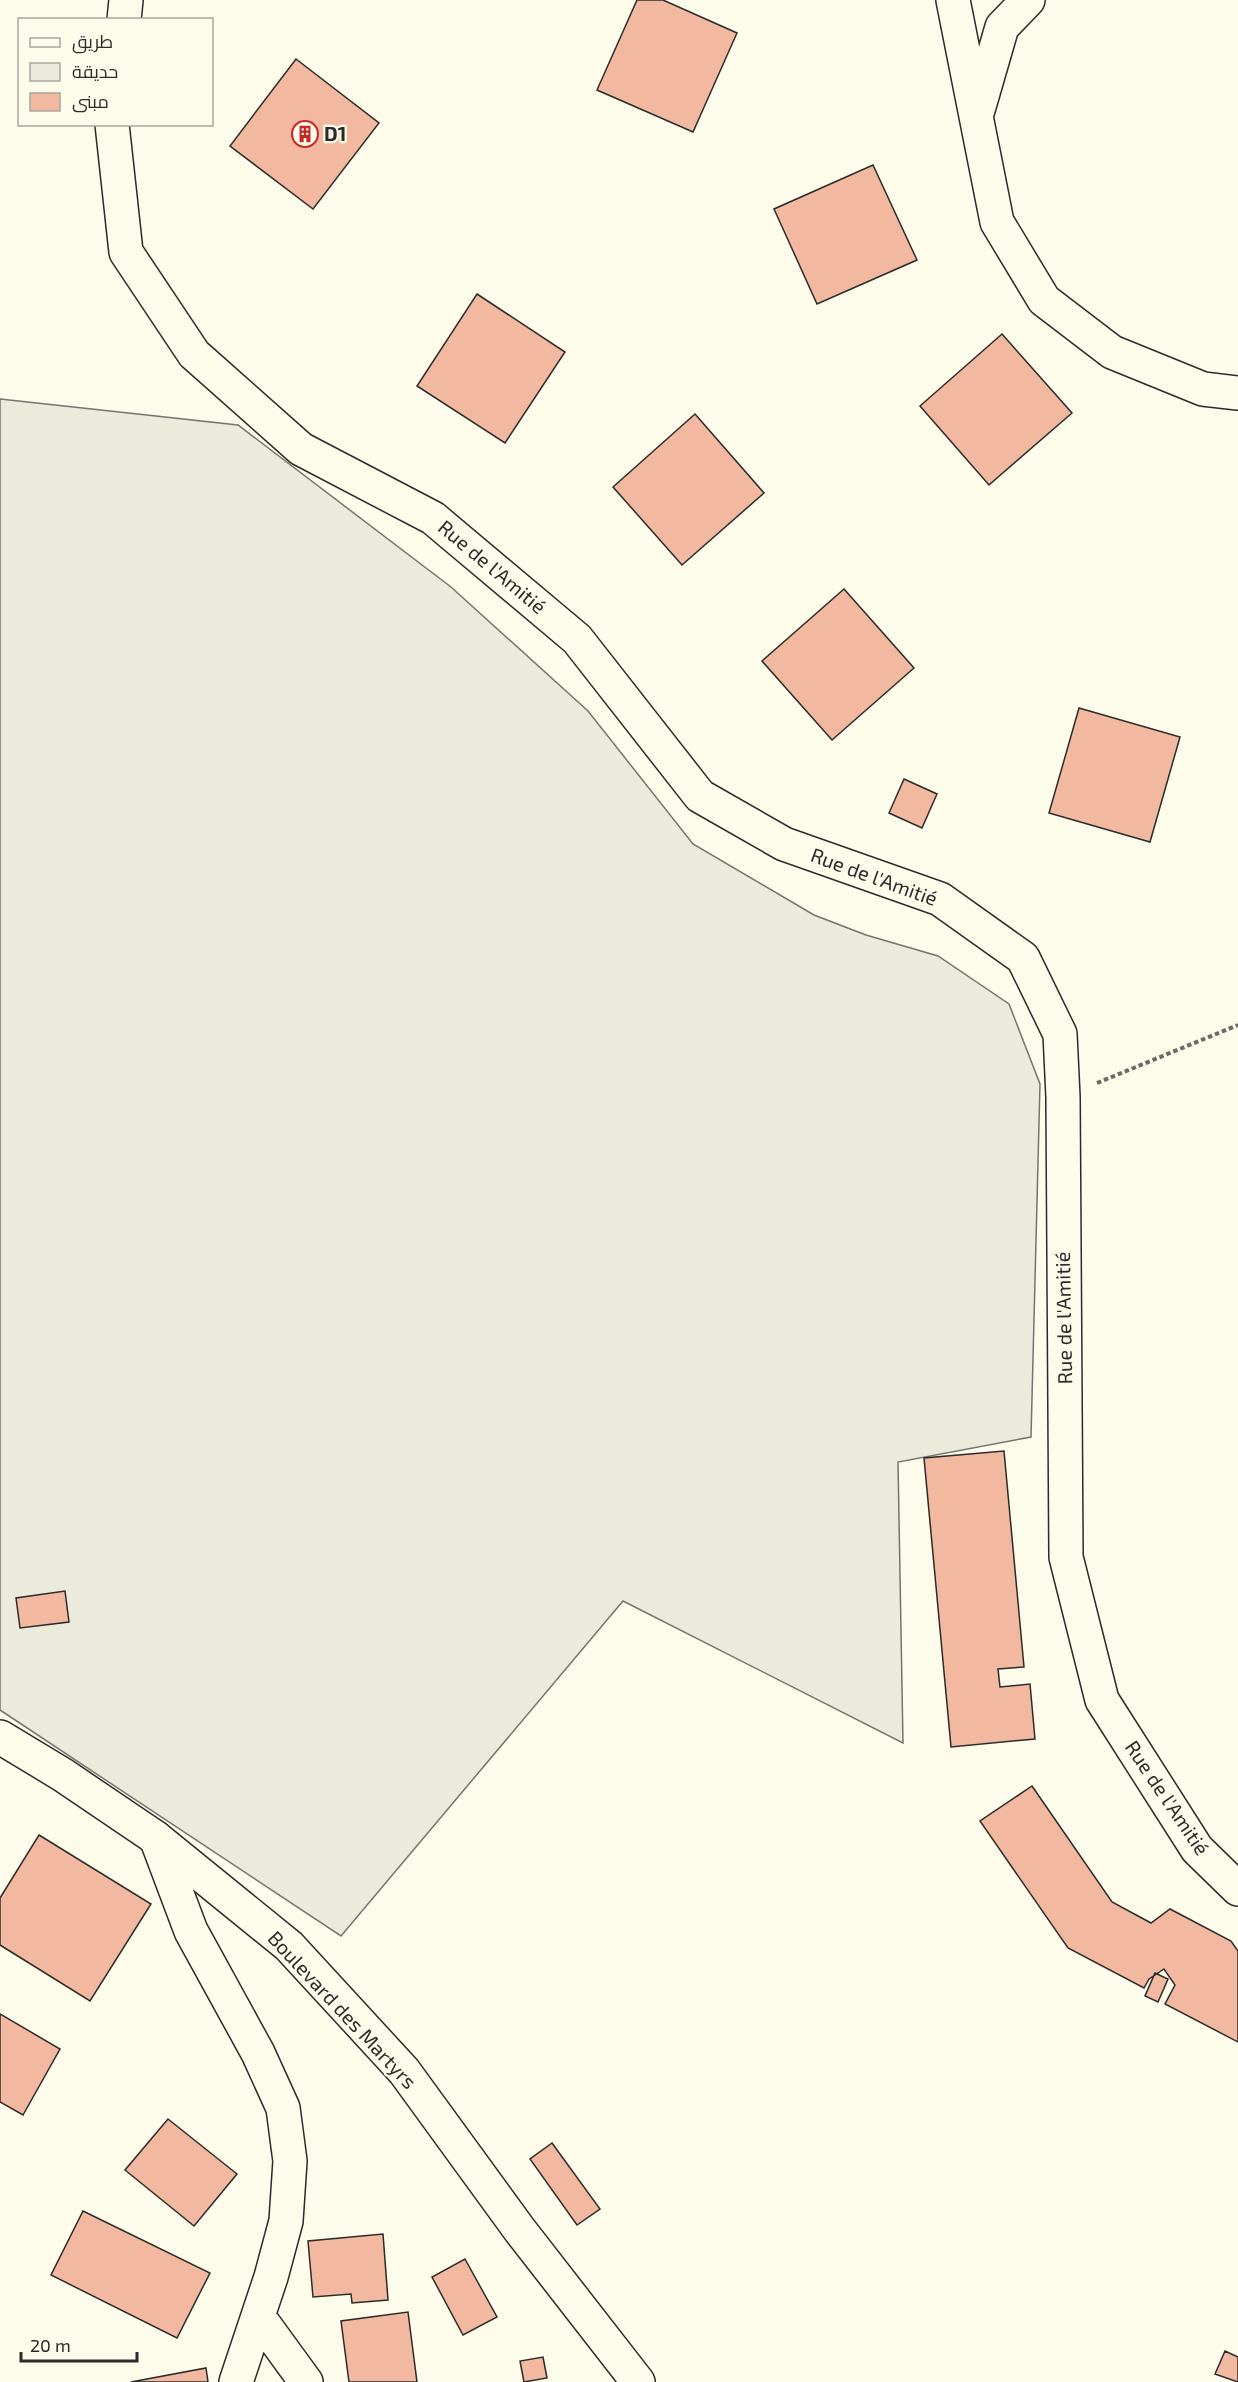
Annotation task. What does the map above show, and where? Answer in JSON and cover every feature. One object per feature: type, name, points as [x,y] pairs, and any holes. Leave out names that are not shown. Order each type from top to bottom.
[{"type":"street","points":[[124,18],[126,0]]},
{"type":"street","points":[[953,0],[997,222],[1044,300],[1112,351],[1203,389],[1238,393]]},
{"type":"street","points":[[976,117],[1002,27],[1028,0]]},
{"type":"street","name":"Rue de l'Amitié","points":[[112,126],[126,252],[194,354],[301,449],[433,518],[577,639],[700,796],[784,844],[940,899],[1023,958],[1060,1034],[1063,1096],[1066,1557],[1102,1700],[1197,1849],[1238,1888]]},
{"type":"street","name":"Boulevard des Martyrs","points":[[0,1737],[63,1775],[156,1838],[289,1946],[404,2071],[519,2229],[638,2382]]},
{"type":"street","points":[[156,1838],[191,1931],[258,2053],[283,2108],[290,2161],[286,2221],[236,2382]]},
{"type":"street","points":[[258,2316],[306,2382]]},
{"type":"path","points":[[1063,1096],[1238,1025]]},
{"type":"green space","points":[[0,399],[238,425],[451,587],[588,711],[693,844],[814,915],[866,935],[938,956],[1009,1004],[1040,1084],[1031,1437],[898,1462],[903,1743],[623,1601],[341,1936],[0,1710]]},
{"type":"building","points":[[637,0],[663,0],[737,33],[693,132],[597,90]]},
{"type":"building","name":"D1","points":[[296,59],[379,123],[313,209],[230,146]]},
{"type":"building","points":[[873,165],[917,260],[817,304],[774,209]]},
{"type":"building","points":[[477,294],[565,352],[505,443],[417,386]]},
{"type":"building","points":[[1002,334],[1072,413],[989,485],[920,406]]},
{"type":"building","points":[[695,414],[764,493],[682,565],[613,487]]},
{"type":"building","points":[[844,589],[914,668],[832,740],[762,661]]},
{"type":"building","points":[[1079,708],[1180,737],[1150,842],[1049,813]]},
{"type":"building","points":[[904,779],[937,794],[922,828],[889,813]]},
{"type":"building","points":[[1004,1451],[1024,1667],[998,1669],[1000,1687],[1030,1684],[1035,1739],[951,1747],[924,1458]]},
{"type":"building","points":[[65,1591],[69,1622],[20,1628],[16,1598]]},
{"type":"building","points":[[1032,1786],[1112,1902],[1151,1923],[1170,1909],[1231,1941],[1238,1951],[1238,2042],[1165,2004],[1175,1985],[1164,1969],[1149,1979],[1144,1988],[1068,1948],[980,1821]]},
{"type":"building","points":[[39,1835],[151,1904],[90,2001],[0,1945],[0,1898]]},
{"type":"building","points":[[1155,1973],[1168,1979],[1158,2002],[1145,1996]]},
{"type":"building","points":[[0,2014],[60,2049],[23,2115],[0,2102]]},
{"type":"building","points":[[168,2119],[237,2174],[194,2226],[125,2170]]},
{"type":"building","points":[[552,2143],[600,2209],[577,2225],[530,2159]]},
{"type":"building","points":[[83,2211],[210,2273],[177,2338],[51,2275]]},
{"type":"building","points":[[383,2234],[388,2300],[352,2303],[351,2294],[313,2297],[308,2241]]},
{"type":"building","points":[[465,2259],[497,2317],[463,2335],[432,2277]]},
{"type":"building","points":[[408,2312],[417,2382],[349,2382],[341,2321]]},
{"type":"building","points":[[1225,2351],[1238,2357],[1238,2382],[1215,2374]]},
{"type":"building","points":[[543,2357],[547,2378],[524,2382],[520,2361]]},
{"type":"building","points":[[206,2368],[208,2382],[131,2382]]},
{"type":"place","name":"D1","points":[[305,134]]}]
